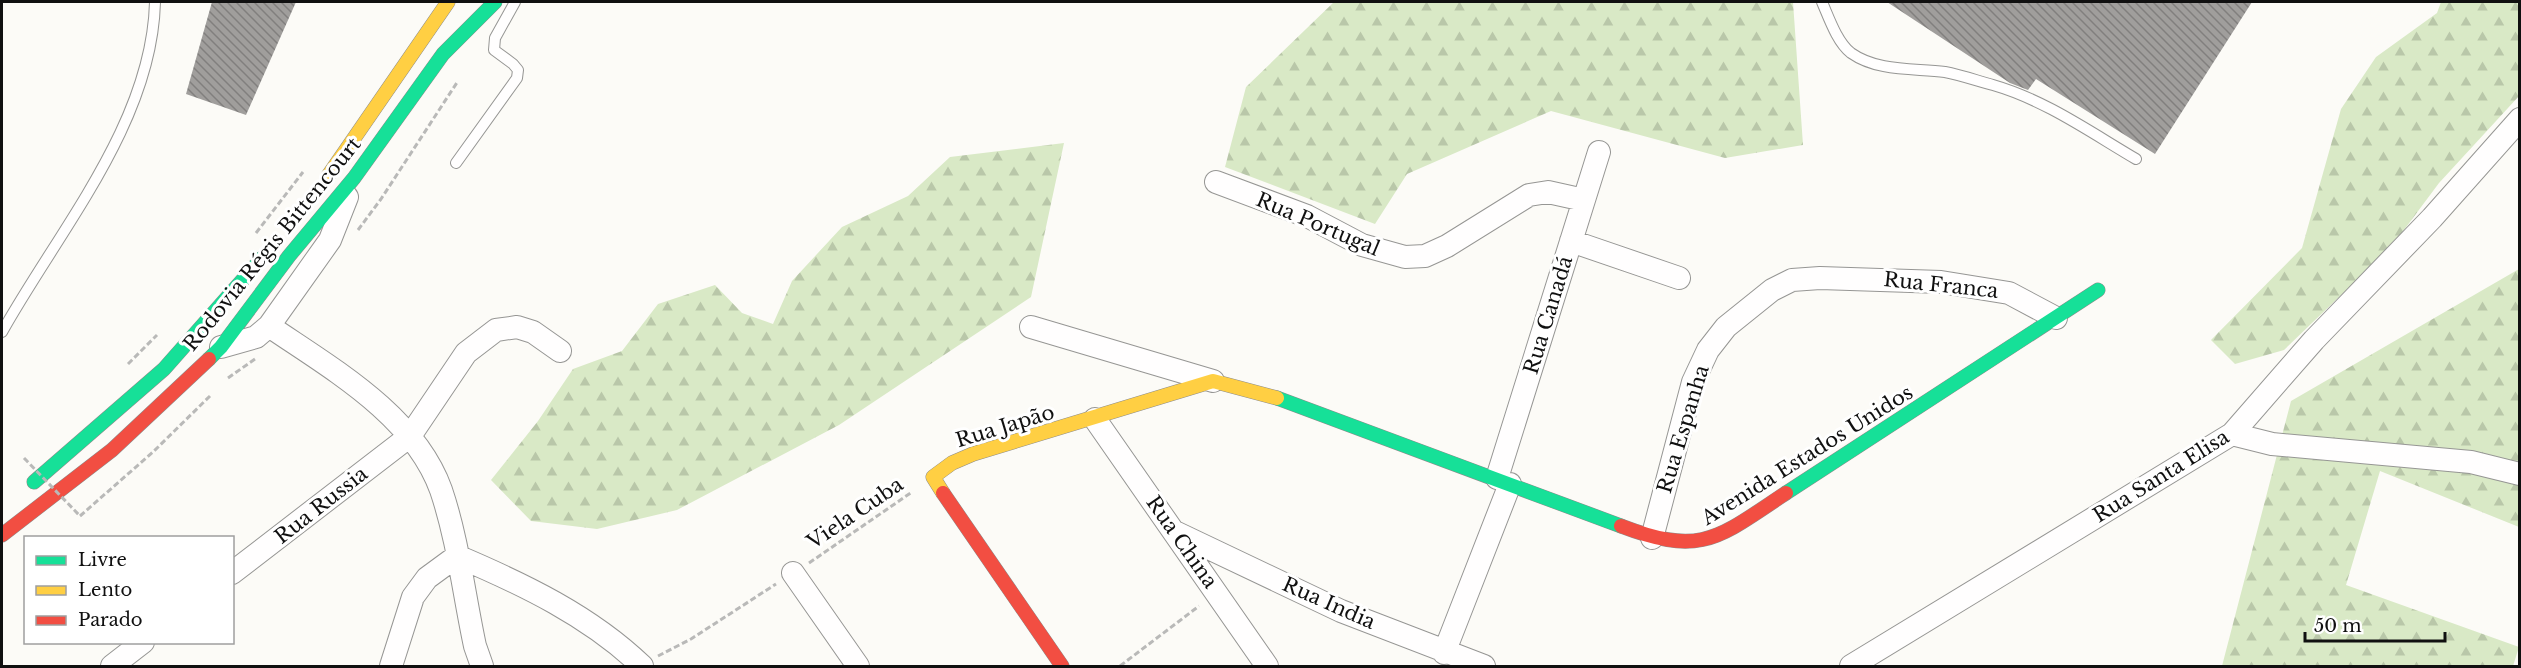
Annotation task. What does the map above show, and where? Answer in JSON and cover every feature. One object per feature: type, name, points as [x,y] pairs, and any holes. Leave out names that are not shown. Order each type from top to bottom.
[{"type":"main road","name":"Rodovia Régis Bittencourt","points":[[317,191],[448,2]]},
{"type":"main road","name":"Rodovia Régis Bittencourt","points":[[2,535],[112,450],[221,347],[289,256],[354,178],[443,54],[495,2]]},
{"type":"main road","name":"Rodovia Régis Bittencourt","points":[[20,493],[164,369],[275,244]]},
{"type":"main road","name":"Avenida Estados Unidos","points":[[1213,381],[1278,398],[1652,538],[1678,545],[1701,543],[1722,535],[2098,290]]},
{"type":"main road","name":"Rua Japão","points":[[933,477],[951,463],[973,454],[1095,419],[1213,381]]},
{"type":"main road","points":[[933,477],[956,515],[1062,666]]},
{"type":"street","name":"Rua Santa Elisa","points":[[1851,666],[2232,434],[2314,340],[2432,218],[2520,119]]},
{"type":"street","name":"Rua Canadá","points":[[1444,653],[1503,481],[1571,241],[1599,153]]},
{"type":"street","points":[[221,347],[274,330],[330,240],[354,178]]},
{"type":"street","name":"Rua Portugal","points":[[1216,182],[1307,216],[1362,245],[1405,257],[1425,256],[1447,246],[1529,195],[1548,192],[1584,200]]},
{"type":"street","points":[[1571,241],[1678,278]]},
{"type":"street","name":"Rua Franca","points":[[1820,278],[1917,280],[2008,293],[2056,318]]},
{"type":"street","name":"Rua Espanha","points":[[1652,538],[1693,382],[1708,350],[1726,327],[1772,290],[1792,280],[1820,278]]},
{"type":"street","name":"Rua Russia","points":[[234,571],[410,436],[466,353],[496,330],[517,327],[533,332],[560,351]]},
{"type":"street","points":[[1031,327],[1213,381]]},
{"type":"street","points":[[274,330],[320,361],[375,404],[410,436],[428,462],[441,490],[475,646],[482,666]]},
{"type":"street","name":"Rua China","points":[[1095,419],[1177,533],[1267,666]]},
{"type":"street","points":[[2232,434],[2272,444],[2471,462],[2520,474]]},
{"type":"street","name":"Rua India","points":[[1177,533],[1341,611],[1444,653],[1484,666]]},
{"type":"street","points":[[457,556],[553,601],[597,630],[642,666]]},
{"type":"street","points":[[391,666],[412,597],[427,578],[457,556]]},
{"type":"street","points":[[793,573],[858,666]]},
{"type":"street","points":[[112,666],[140,644]]},
{"type":"lane","points":[[2,332],[128,118],[148,53],[155,2]]},
{"type":"lane","points":[[456,163],[517,78],[518,70],[513,63],[494,50],[495,38],[515,2]]},
{"type":"lane","points":[[1822,2],[1839,38],[1850,52],[1870,63],[1910,71],[1945,72],[1996,86],[2044,105],[2136,159]]},
{"type":"path","points":[[354,235],[381,199],[458,81]]},
{"type":"path","points":[[227,378],[261,356],[274,330]]},
{"type":"path","points":[[128,364],[159,333]]},
{"type":"path","points":[[33,450],[24,458],[80,516],[153,452],[219,387]]},
{"type":"path","name":"Viela Cuba","points":[[642,666],[691,639],[793,573],[933,477]]},
{"type":"path","points":[[1119,666],[1217,593]]},
{"type":"green space","points":[[1334,2],[1793,2],[1803,145],[1725,158],[1551,111],[1407,174],[1375,224],[1225,167],[1246,87]]},
{"type":"green space","points":[[2441,2],[2519,2],[2519,96],[2439,183],[2392,246],[2284,350],[2235,364],[2211,340],[2302,248],[2341,109],[2376,57],[2437,13]]},
{"type":"green space","points":[[1064,143],[1031,297],[839,425],[677,510],[597,529],[531,521],[491,480],[538,421],[573,369],[622,351],[658,304],[715,285],[742,313],[773,324],[792,281],[842,227],[908,196],[950,157]]},
{"type":"green space","points":[[2519,269],[2519,527],[2380,471],[2346,585],[2519,647],[2513,666],[2222,666],[2291,401]]},
{"type":"building","points":[[212,2],[296,2],[246,115],[186,94]]},
{"type":"building","points":[[1887,2],[2252,2],[2155,154],[2036,79],[2028,90],[2010,83]]},
{"type":"traffic: fast","points":[[209,359],[221,347],[289,256],[354,178],[443,54],[495,2]]},
{"type":"traffic: fast","points":[[34,482],[164,369],[262,258]]},
{"type":"traffic: fast","points":[[1786,493],[2098,290]]},
{"type":"traffic: fast","points":[[1277,398],[1621,526]]},
{"type":"traffic: slow","points":[[328,176],[448,2]]},
{"type":"traffic: slow","points":[[943,493],[933,477],[952,463],[973,454],[1213,381],[1277,398]]},
{"type":"traffic: jam","points":[[2,535],[112,450],[209,359]]},
{"type":"traffic: jam","points":[[943,493],[1062,666]]},
{"type":"traffic: jam","points":[[1621,526],[1671,540],[1691,541],[1708,538],[1743,522],[1786,493]]}]
